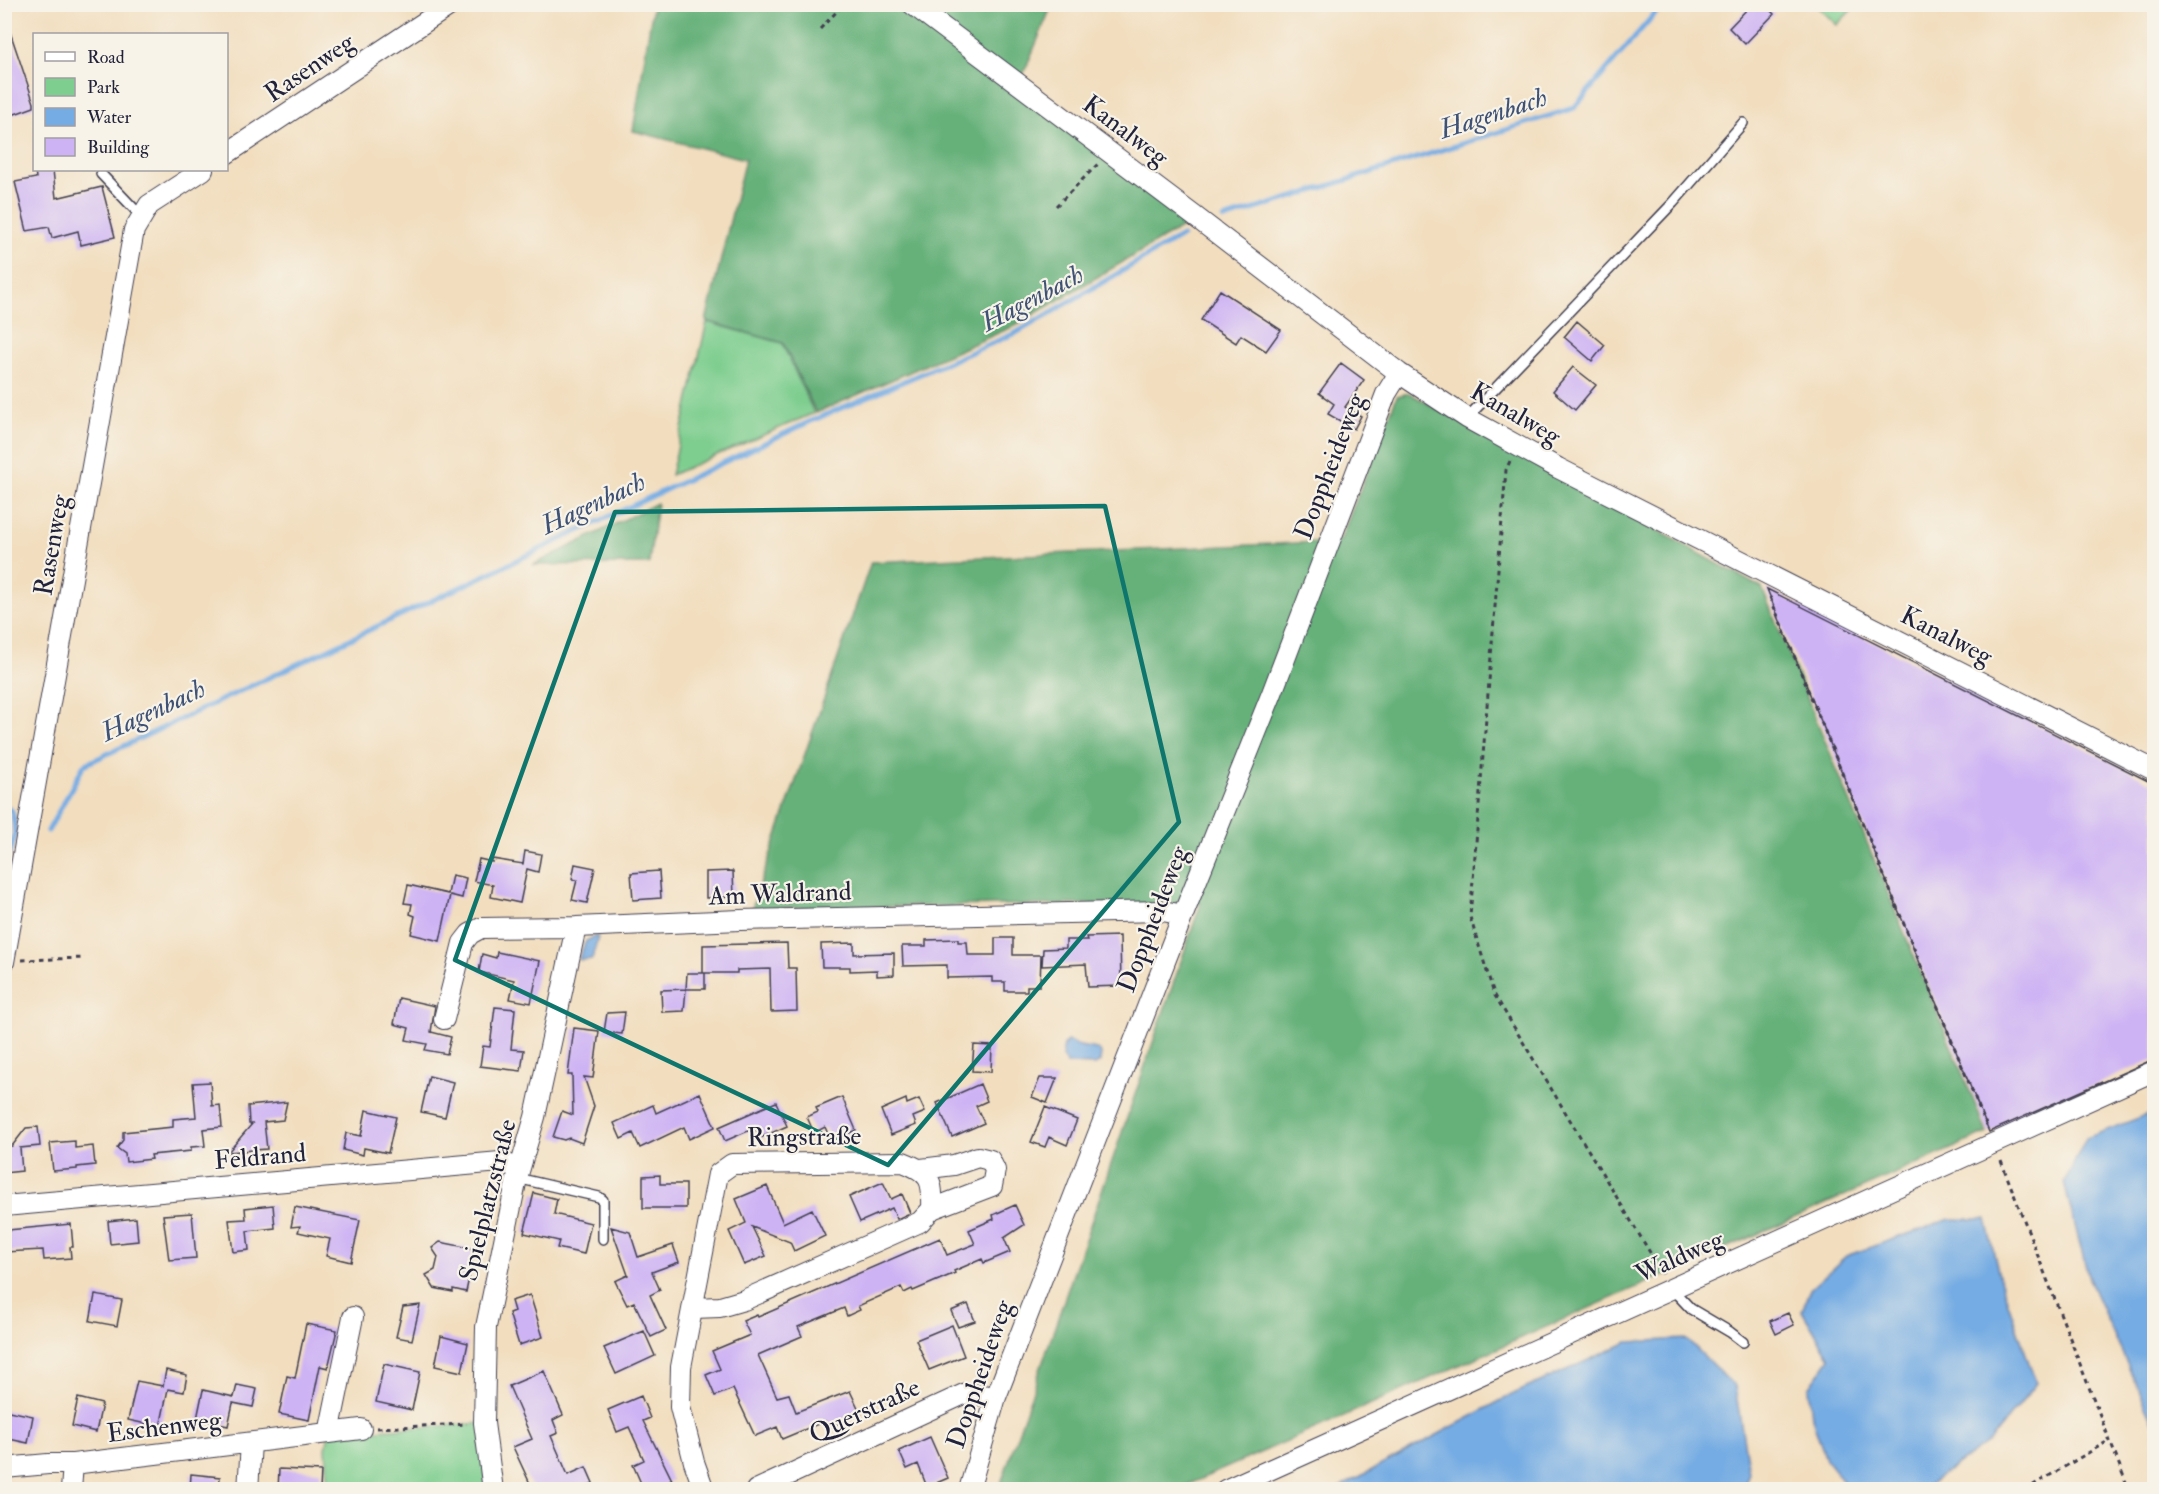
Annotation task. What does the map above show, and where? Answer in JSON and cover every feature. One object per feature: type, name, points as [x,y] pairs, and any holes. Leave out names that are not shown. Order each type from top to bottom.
[{"type":"street","name":"Rasenweg","points":[[228,153],[452,4]]},
{"type":"street","name":"Kanalweg","points":[[912,4],[1110,152],[1398,373],[1467,418],[1558,468],[2154,770]]},
{"type":"street","name":"Rasenweg","points":[[5,961],[134,230],[149,205],[201,171]]},
{"type":"street","name":"Doppheideweg","points":[[969,1490],[996,1397],[1183,915],[1272,693],[1386,394],[1398,373]]},
{"type":"street","name":"Am Waldrand","points":[[444,1019],[464,943],[470,934],[481,928],[1151,911],[1183,915]]},
{"type":"street","name":"Spielplatzstraße","points":[[493,1490],[483,1423],[486,1327],[518,1173],[535,1116],[576,927]]},
{"type":"street","name":"Waldweg","points":[[1226,1490],[2154,1071]]},
{"type":"street","name":"Ringstraße","points":[[693,1308],[720,1307],[744,1300],[920,1222],[932,1209],[992,1186],[995,1170],[990,1160],[978,1157],[954,1164],[921,1169],[903,1162],[732,1164],[718,1174],[681,1367],[680,1407],[694,1462],[704,1490]]},
{"type":"street","name":"Feldrand","points":[[4,1206],[500,1162],[518,1173]]},
{"type":"street","points":[[921,1169],[933,1188],[932,1209]]},
{"type":"street","points":[[329,1433],[353,1317]]},
{"type":"street","name":"Querstraße","points":[[756,1490],[966,1393],[996,1397]]},
{"type":"street","name":"Eschenweg","points":[[4,1468],[73,1464],[361,1429]]},
{"type":"street","points":[[248,1490],[252,1443]]},
{"type":"street","points":[[71,1490],[73,1464]]},
{"type":"lane","points":[[1467,418],[1673,203],[1743,123]]},
{"type":"lane","points":[[102,174],[142,217]]},
{"type":"lane","points":[[518,1173],[603,1200],[603,1239]]},
{"type":"lane","points":[[1672,1289],[1691,1309],[1743,1342]]},
{"type":"path","points":[[820,29],[844,4]]},
{"type":"path","points":[[1056,206],[1110,152]]},
{"type":"path","points":[[1516,445],[1506,470],[1470,917],[1494,994],[1672,1289]]},
{"type":"path","points":[[1759,570],[1994,1144],[2129,1490]]},
{"type":"path","points":[[5,961],[85,958]]},
{"type":"path","points":[[361,1429],[483,1423]]},
{"type":"path","points":[[2025,1490],[2110,1440]]},
{"type":"highlighted area","points":[[1105,506],[1179,822],[888,1165],[455,960],[615,512]]},
{"type":"green space","points":[[653,5],[1052,5],[1016,92],[1193,221],[1012,327],[816,413],[783,343],[706,321],[745,159],[633,131]]},
{"type":"green space","points":[[1816,5],[1856,5],[1837,25]]},
{"type":"green space","points":[[707,322],[782,343],[814,413],[671,475]]},
{"type":"green space","points":[[1409,393],[1762,588],[1987,1133],[1178,1489],[999,1489],[1201,903],[752,908],[871,562],[1340,541],[1397,396]]},
{"type":"green space","points":[[657,503],[649,564],[533,565]]},
{"type":"green space","points":[[484,1423],[487,1489],[329,1490],[326,1448],[329,1433]]},
{"type":"water","points":[[598,937],[592,959],[580,960],[586,941]]},
{"type":"water","points":[[1067,1041],[1078,1046],[1099,1050],[1100,1062],[1095,1065],[1067,1064],[1062,1057]]},
{"type":"water","points":[[2154,1112],[2154,1424],[2089,1279],[2064,1183],[2086,1138]]},
{"type":"water","points":[[1950,1219],[1986,1219],[2000,1279],[2036,1383],[1989,1442],[1923,1489],[1849,1489],[1826,1460],[1812,1418],[1809,1388],[1830,1358],[1802,1311],[1810,1289],[1846,1256]]},
{"type":"water","points":[[1687,1339],[1735,1387],[1749,1473],[1743,1489],[1337,1489],[1509,1396],[1628,1342]]},
{"type":"building","points":[[1752,4],[1764,4],[1774,14],[1745,44],[1729,28]]},
{"type":"building","points":[[7,23],[33,100],[33,107],[12,115],[4,95],[4,24]]},
{"type":"building","points":[[35,171],[53,171],[56,198],[102,187],[115,237],[81,245],[78,231],[52,238],[49,227],[27,231],[15,182],[36,178]]},
{"type":"building","points":[[1220,290],[1281,330],[1266,351],[1241,335],[1236,343],[1201,320]]},
{"type":"building","points":[[1577,321],[1605,345],[1592,361],[1564,337]]},
{"type":"building","points":[[1341,363],[1364,380],[1345,407],[1361,416],[1354,429],[1328,414],[1334,404],[1319,393]]},
{"type":"building","points":[[1573,367],[1596,385],[1575,410],[1553,391]]},
{"type":"building","points":[[1767,589],[2154,784],[2154,1059],[1989,1132]]},
{"type":"building","points":[[525,851],[541,854],[538,872],[527,869],[520,903],[491,897],[493,885],[474,881],[479,859],[523,864]]},
{"type":"building","points":[[575,864],[595,868],[587,903],[572,900],[577,880],[572,879]]},
{"type":"building","points":[[659,871],[661,898],[633,900],[631,873]]},
{"type":"building","points":[[733,871],[734,897],[706,898],[706,872]]},
{"type":"building","points":[[452,875],[466,878],[462,898],[450,895],[440,941],[411,934],[415,916],[410,914],[412,904],[404,903],[408,885],[448,894]]},
{"type":"building","points":[[1120,936],[1121,986],[1088,987],[1086,964],[1042,966],[1043,949],[1066,948],[1066,940]]},
{"type":"building","points":[[995,938],[1013,938],[1013,955],[1041,955],[1040,986],[1027,986],[1027,991],[1005,991],[1005,982],[992,982],[992,977],[947,978],[947,965],[903,966],[902,946],[926,946],[926,940],[958,939],[958,942],[967,942],[968,955],[995,955]]},
{"type":"building","points":[[787,943],[788,968],[796,968],[797,1011],[771,1012],[770,969],[737,970],[737,973],[703,973],[703,945]]},
{"type":"building","points":[[854,943],[854,954],[894,953],[894,975],[877,976],[877,970],[850,971],[850,967],[822,967],[821,944]]},
{"type":"building","points":[[497,952],[540,961],[531,1003],[510,999],[514,980],[479,972],[482,954],[496,958]]},
{"type":"building","points":[[687,973],[705,973],[705,989],[686,989]]},
{"type":"building","points":[[686,989],[684,1011],[662,1012],[661,990]]},
{"type":"building","points":[[399,998],[435,1006],[431,1032],[451,1037],[447,1054],[425,1050],[427,1044],[406,1040],[409,1028],[394,1024]]},
{"type":"building","points":[[495,1007],[515,1009],[511,1049],[524,1050],[521,1071],[480,1066],[483,1046],[490,1047]]},
{"type":"building","points":[[625,1012],[622,1034],[604,1032],[607,1013]]},
{"type":"building","points":[[574,1028],[599,1031],[593,1078],[584,1077],[594,1106],[582,1143],[569,1138],[564,1140],[553,1137],[562,1111],[573,1115],[572,1075],[568,1075]]},
{"type":"building","points":[[974,1045],[992,1046],[991,1072],[972,1071]]},
{"type":"building","points":[[429,1076],[453,1082],[445,1117],[421,1112]]},
{"type":"building","points":[[1040,1078],[1057,1078],[1047,1103],[1032,1097]]},
{"type":"building","points":[[210,1082],[212,1106],[220,1105],[222,1127],[203,1129],[205,1146],[191,1147],[191,1151],[151,1155],[152,1159],[126,1162],[125,1154],[117,1148],[123,1140],[123,1132],[173,1127],[173,1119],[196,1117],[193,1083]]},
{"type":"building","points":[[980,1084],[987,1101],[976,1106],[984,1123],[952,1137],[937,1103]]},
{"type":"building","points":[[700,1093],[715,1127],[689,1139],[684,1127],[640,1148],[633,1133],[621,1139],[614,1123],[653,1105],[656,1113]]},
{"type":"building","points":[[842,1097],[856,1130],[831,1141],[825,1127],[814,1133],[807,1117],[818,1112],[816,1108]]},
{"type":"building","points":[[906,1099],[907,1104],[919,1099],[925,1112],[913,1117],[916,1125],[891,1135],[881,1110]]},
{"type":"building","points":[[287,1102],[283,1120],[264,1122],[267,1149],[228,1152],[252,1124],[249,1124],[248,1106]]},
{"type":"building","points":[[776,1102],[787,1126],[760,1138],[755,1128],[725,1141],[719,1127]]},
{"type":"building","points":[[1045,1107],[1077,1120],[1067,1145],[1049,1137],[1045,1147],[1031,1142]]},
{"type":"building","points":[[366,1110],[396,1117],[388,1153],[364,1148],[363,1155],[343,1150],[346,1133],[361,1136]]},
{"type":"building","points":[[38,1127],[40,1146],[20,1148],[22,1171],[4,1173],[4,1147],[12,1146],[26,1128]]},
{"type":"building","points":[[75,1141],[75,1148],[93,1146],[95,1165],[53,1171],[50,1143]]},
{"type":"building","points":[[660,1175],[660,1184],[686,1184],[686,1208],[643,1208],[643,1176]]},
{"type":"building","points":[[883,1182],[891,1199],[902,1194],[910,1213],[897,1219],[892,1208],[860,1222],[849,1197]]},
{"type":"building","points":[[767,1186],[783,1223],[812,1209],[825,1236],[794,1251],[790,1242],[752,1227],[766,1256],[744,1265],[729,1231],[746,1223],[736,1199]]},
{"type":"building","points":[[534,1193],[557,1199],[554,1214],[591,1223],[584,1254],[557,1248],[559,1241],[524,1233]]},
{"type":"building","points":[[273,1205],[275,1228],[247,1231],[249,1250],[233,1252],[229,1220],[246,1219],[245,1208]]},
{"type":"building","points":[[1015,1205],[1024,1225],[1004,1238],[1010,1252],[984,1263],[982,1259],[913,1291],[912,1289],[904,1293],[901,1287],[858,1306],[860,1310],[847,1316],[844,1308],[798,1327],[802,1336],[758,1355],[777,1397],[789,1394],[796,1412],[850,1391],[861,1414],[828,1428],[825,1421],[782,1439],[777,1427],[755,1436],[733,1389],[715,1396],[706,1375],[720,1369],[712,1351],[750,1335],[743,1321],[757,1315],[758,1317],[940,1238],[947,1255],[975,1244],[969,1230],[994,1219],[993,1215]]},
{"type":"building","points":[[295,1207],[360,1220],[351,1262],[326,1256],[330,1239],[298,1232],[300,1226],[291,1227]]},
{"type":"building","points":[[192,1213],[196,1258],[169,1260],[163,1215]]},
{"type":"building","points":[[136,1218],[138,1241],[110,1244],[108,1221]]},
{"type":"building","points":[[71,1224],[73,1247],[70,1247],[71,1258],[44,1260],[43,1250],[4,1252],[4,1232],[8,1230]]},
{"type":"building","points":[[611,1227],[630,1232],[638,1257],[673,1245],[679,1262],[652,1272],[660,1290],[650,1295],[666,1330],[651,1337],[634,1302],[627,1305],[615,1281],[628,1275]]},
{"type":"building","points":[[440,1242],[475,1249],[466,1292],[434,1288],[426,1275],[435,1270],[438,1257],[432,1248]]},
{"type":"building","points":[[95,1295],[122,1300],[117,1326],[90,1321]]},
{"type":"building","points":[[530,1295],[543,1337],[519,1345],[509,1313],[514,1311],[511,1301]]},
{"type":"building","points":[[968,1304],[975,1321],[958,1327],[951,1311]]},
{"type":"building","points":[[420,1305],[412,1340],[396,1337],[403,1307]]},
{"type":"building","points":[[1788,1313],[1794,1325],[1776,1334],[1770,1321]]},
{"type":"building","points":[[306,1324],[337,1330],[328,1368],[320,1366],[309,1420],[279,1414],[287,1376],[295,1378]]},
{"type":"building","points":[[952,1325],[964,1356],[929,1370],[916,1340]]},
{"type":"building","points":[[644,1331],[655,1356],[616,1374],[604,1348]]},
{"type":"building","points":[[441,1336],[468,1343],[462,1372],[435,1366]]},
{"type":"building","points":[[384,1364],[420,1372],[412,1410],[376,1402]]},
{"type":"building","points":[[166,1370],[187,1375],[184,1392],[168,1389],[160,1427],[128,1420],[137,1381],[163,1386]]},
{"type":"building","points":[[544,1371],[563,1415],[553,1420],[558,1433],[551,1436],[568,1475],[586,1467],[593,1483],[579,1490],[533,1490],[513,1447],[532,1439],[509,1386]]},
{"type":"building","points":[[237,1385],[257,1389],[253,1407],[233,1403],[228,1426],[197,1419],[203,1390],[234,1397]]},
{"type":"building","points":[[641,1396],[650,1418],[643,1421],[672,1480],[652,1490],[644,1490],[633,1465],[644,1460],[629,1427],[617,1432],[608,1410]]},
{"type":"building","points":[[78,1398],[102,1404],[96,1432],[72,1426]]},
{"type":"building","points":[[4,1410],[33,1416],[28,1443],[4,1438]]},
{"type":"building","points":[[930,1437],[948,1478],[927,1487],[918,1464],[907,1469],[899,1451]]},
{"type":"building","points":[[279,1469],[321,1471],[320,1490],[278,1490]]},
{"type":"building","points":[[191,1474],[220,1477],[219,1490],[190,1490]]},
{"type":"waterway","name":"Hagenbach","points":[[1224,219],[1574,108],[1663,4]]},
{"type":"waterway","name":"Hagenbach","points":[[48,831],[84,765],[809,422],[1016,333],[1182,236]]},
{"type":"waterway","points":[[4,806],[12,811],[15,832],[11,850],[4,863]]}]
